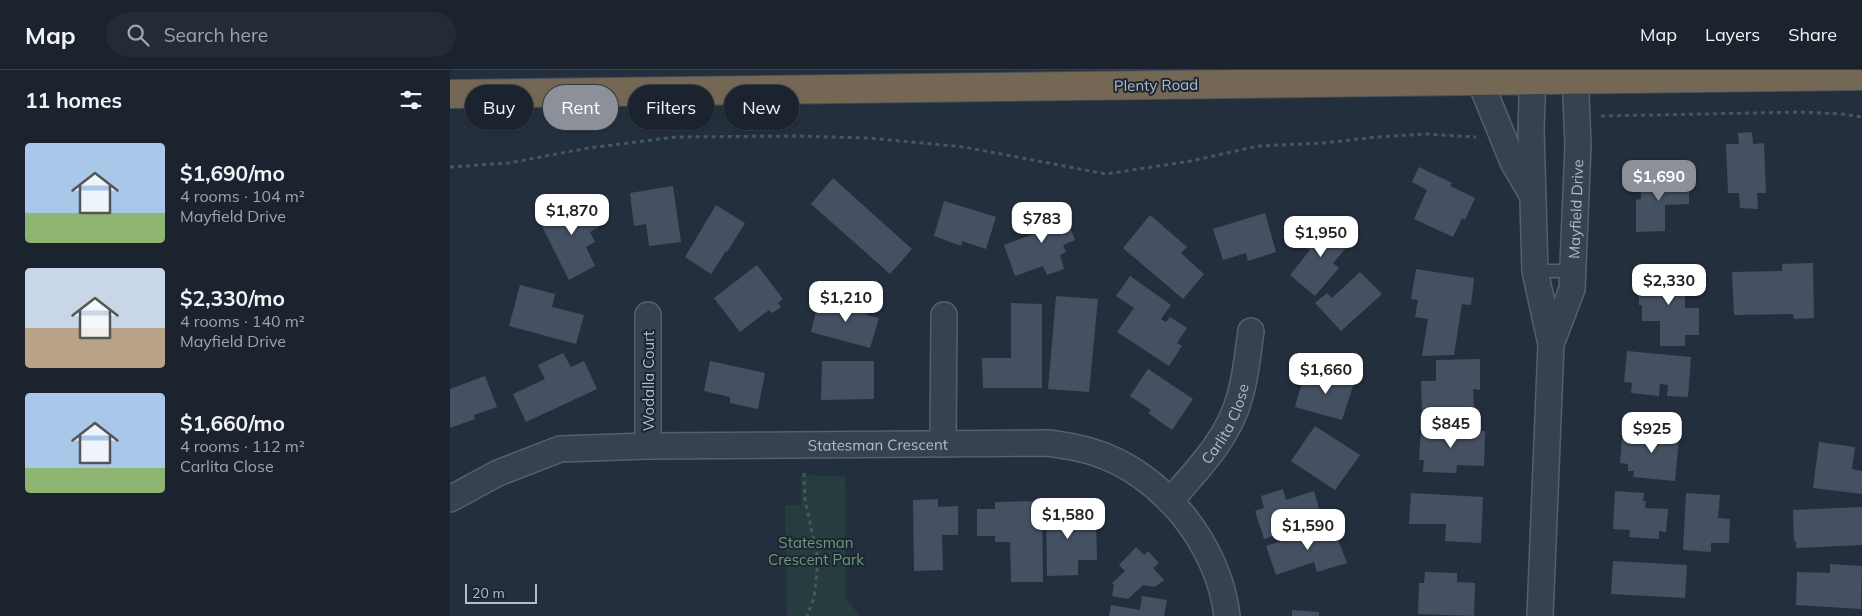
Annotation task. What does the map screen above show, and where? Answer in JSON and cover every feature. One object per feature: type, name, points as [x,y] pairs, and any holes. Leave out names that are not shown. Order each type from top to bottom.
[{"type":"highway","name":"Plenty Road","points":[[450,94],[1480,81],[1533,75],[1575,74],[1862,76]]},
{"type":"street","name":"Mayfield Drive","points":[[1551,344],[1572,289],[1578,146],[1575,74]]},
{"type":"street","name":"Mayfield Drive","points":[[1533,75],[1531,124],[1535,271],[1551,344],[1540,616]]},
{"type":"street","points":[[1480,81],[1513,162],[1532,195]]},
{"type":"street","name":"Wodalla Court","points":[[648,315],[648,446]]},
{"type":"street","points":[[944,315],[944,444]]},
{"type":"street","name":"Carlita Close","points":[[1170,501],[1218,444],[1230,422],[1240,396],[1251,331]]},
{"type":"street","name":"Statesman Crescent","points":[[450,499],[498,473],[560,449],[648,446],[1048,443],[1094,452],[1118,462],[1144,479],[1170,501],[1196,532],[1210,557],[1220,582],[1227,616]]},
{"type":"lane","points":[[1535,271],[1573,271]]},
{"type":"path","points":[[1605,116],[1801,112],[1862,117]]},
{"type":"path","points":[[450,167],[509,163],[588,148],[676,137],[796,136],[868,138],[964,147],[1106,174],[1192,161],[1258,146],[1324,143],[1425,134],[1476,136]]},
{"type":"path","points":[[804,473],[805,500],[817,554],[814,598],[808,616]]},
{"type":"green space","name":"Statesman Crescent Park","points":[[801,475],[845,476],[846,597],[859,616],[787,616],[785,505],[801,505]]},
{"type":"building","points":[[1752,132],[1753,144],[1764,143],[1766,193],[1757,193],[1758,209],[1740,208],[1739,193],[1728,193],[1726,144],[1739,144],[1738,133]]},
{"type":"building","points":[[1419,167],[1452,183],[1450,186],[1475,198],[1465,220],[1462,218],[1453,237],[1414,219],[1427,190],[1412,182]]},
{"type":"building","points":[[833,178],[912,249],[890,274],[811,204]]},
{"type":"building","points":[[1689,178],[1689,204],[1665,205],[1665,231],[1636,232],[1636,200],[1641,199],[1641,179]]},
{"type":"building","points":[[673,186],[681,242],[649,246],[646,224],[634,226],[630,193]]},
{"type":"building","points":[[584,197],[599,227],[590,232],[595,242],[586,247],[595,266],[569,280],[539,220]]},
{"type":"building","points":[[944,201],[996,217],[986,249],[962,241],[961,246],[934,236]]},
{"type":"building","points":[[716,205],[745,223],[711,274],[685,257]]},
{"type":"building","points":[[1062,206],[1075,240],[1063,245],[1066,252],[1060,255],[1064,269],[1047,275],[1043,266],[1015,276],[1004,245],[1034,234],[1029,219]]},
{"type":"building","points":[[1265,213],[1276,252],[1248,261],[1246,253],[1223,260],[1213,229]]},
{"type":"building","points":[[1150,215],[1187,247],[1181,253],[1204,274],[1183,299],[1123,248]]},
{"type":"building","points":[[1328,220],[1352,241],[1333,263],[1339,268],[1315,296],[1290,275],[1310,250],[1305,247]]},
{"type":"building","points":[[1813,263],[1814,318],[1794,319],[1793,314],[1734,315],[1732,272],[1782,271],[1782,264]]},
{"type":"building","points":[[757,265],[783,299],[778,303],[781,307],[772,313],[769,310],[740,332],[714,298]]},
{"type":"building","points":[[1654,266],[1685,266],[1685,308],[1699,308],[1699,335],[1685,335],[1685,346],[1660,346],[1660,321],[1642,321],[1642,305],[1639,305],[1639,282],[1654,282]]},
{"type":"building","points":[[1416,269],[1474,278],[1471,305],[1462,304],[1454,355],[1422,356],[1428,319],[1415,317],[1418,300],[1411,299]]},
{"type":"building","points":[[1360,272],[1382,294],[1341,331],[1315,303],[1327,293],[1332,298]]},
{"type":"building","points":[[1130,276],[1171,305],[1161,319],[1166,322],[1170,317],[1187,328],[1177,343],[1182,346],[1169,366],[1117,332],[1134,308],[1116,296]]},
{"type":"building","points":[[520,285],[555,294],[552,307],[584,315],[576,344],[509,326]]},
{"type":"building","points":[[1056,296],[1098,299],[1089,392],[1048,389]]},
{"type":"building","points":[[833,298],[869,306],[867,315],[879,318],[870,348],[811,332],[818,304],[830,307]]},
{"type":"building","points":[[1011,303],[1042,304],[1042,388],[983,388],[982,358],[1011,358]]},
{"type":"building","points":[[1627,351],[1691,357],[1688,397],[1667,396],[1668,385],[1660,384],[1659,396],[1631,393],[1632,383],[1624,382]]},
{"type":"building","points":[[563,353],[571,367],[584,361],[597,389],[526,422],[513,394],[545,379],[538,365]]},
{"type":"building","points":[[1480,359],[1480,390],[1473,389],[1474,410],[1422,411],[1421,381],[1436,381],[1436,360]]},
{"type":"building","points":[[710,361],[765,373],[758,409],[730,403],[730,397],[704,391]]},
{"type":"building","points":[[822,361],[874,361],[874,399],[821,400]]},
{"type":"building","points":[[1148,369],[1193,399],[1172,430],[1148,413],[1151,410],[1130,396]]},
{"type":"building","points":[[1326,371],[1355,380],[1342,420],[1295,407],[1304,376],[1323,382]]},
{"type":"building","points":[[485,376],[497,407],[474,415],[475,419],[450,428],[450,389]]},
{"type":"building","points":[[1315,426],[1360,455],[1335,490],[1291,461]]},
{"type":"building","points":[[1421,428],[1485,431],[1484,466],[1457,465],[1456,473],[1423,472],[1424,460],[1419,460]]},
{"type":"building","points":[[1641,428],[1676,431],[1675,436],[1679,437],[1675,481],[1633,477],[1634,471],[1628,471],[1628,464],[1620,463],[1622,439],[1636,441],[1636,434],[1640,435]]},
{"type":"building","points":[[1819,442],[1855,447],[1852,469],[1862,471],[1862,494],[1813,488]]},
{"type":"building","points":[[1283,489],[1286,500],[1314,491],[1322,519],[1264,539],[1255,511],[1264,508],[1261,496]]},
{"type":"building","points":[[1615,491],[1644,493],[1643,501],[1646,501],[1645,508],[1668,509],[1666,532],[1659,531],[1659,539],[1629,537],[1630,530],[1613,529]]},
{"type":"building","points":[[1411,493],[1483,497],[1481,543],[1445,541],[1446,524],[1409,524]]},
{"type":"building","points":[[1686,493],[1720,495],[1718,518],[1730,519],[1729,543],[1711,543],[1711,552],[1683,550]]},
{"type":"building","points":[[938,499],[938,507],[958,506],[958,535],[942,535],[943,570],[914,571],[913,500]]},
{"type":"building","points":[[1042,501],[1043,582],[1011,582],[1010,542],[995,542],[995,536],[977,536],[977,509],[995,509],[995,502]]},
{"type":"building","points":[[1046,504],[1071,504],[1072,519],[1096,518],[1097,560],[1078,560],[1078,575],[1047,576]]},
{"type":"building","points":[[1862,507],[1862,545],[1796,548],[1793,510]]},
{"type":"building","points":[[1332,524],[1347,563],[1317,572],[1314,562],[1276,575],[1266,546]]},
{"type":"building","points":[[1136,547],[1144,555],[1148,551],[1159,563],[1153,568],[1164,580],[1155,587],[1143,585],[1128,599],[1112,596],[1114,585],[1112,583],[1125,571],[1119,565]]},
{"type":"building","points":[[1613,561],[1687,565],[1685,598],[1611,594]]},
{"type":"building","points":[[1830,564],[1862,566],[1861,609],[1796,605],[1797,572],[1830,573]]},
{"type":"building","points":[[1425,572],[1457,573],[1457,582],[1475,583],[1474,616],[1418,614],[1419,583],[1424,583]]},
{"type":"building","points":[[1142,596],[1167,600],[1164,616],[1109,616],[1111,605],[1140,610]]},
{"type":"building","points":[[1292,610],[1319,612],[1319,616],[1292,616]]}]
